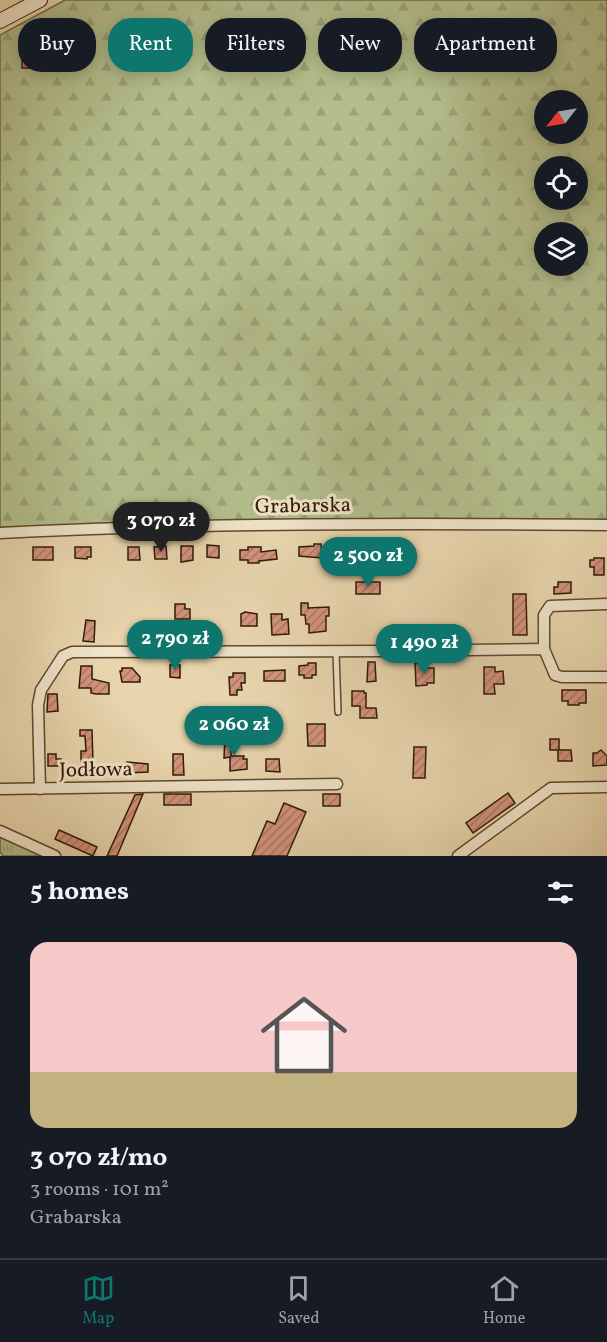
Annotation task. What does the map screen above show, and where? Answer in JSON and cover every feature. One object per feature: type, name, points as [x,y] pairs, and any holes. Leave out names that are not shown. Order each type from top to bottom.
[{"type":"main road","points":[[0,21],[40,0]]},
{"type":"street","name":"Grabarska","points":[[0,533],[339,524],[607,525]]},
{"type":"street","points":[[607,604],[550,606],[544,615],[544,649],[555,675],[607,677]]},
{"type":"street","points":[[40,789],[38,705],[40,690],[63,656],[72,652],[544,649]]},
{"type":"street","name":"Jodłowa","points":[[0,789],[337,784]]},
{"type":"street","points":[[458,856],[551,788],[607,787]]},
{"type":"street","points":[[0,831],[55,856]]},
{"type":"lane","points":[[336,651],[338,712]]},
{"type":"green space","points":[[65,0],[607,0],[607,523],[0,527],[0,35],[18,25],[18,72],[96,72],[96,18],[32,18]]},
{"type":"green space","points":[[0,836],[43,856],[3,856],[0,852]]},
{"type":"building","points":[[314,544],[321,544],[322,558],[299,556],[299,547],[314,546]]},
{"type":"building","points":[[207,545],[219,546],[219,558],[207,557]]},
{"type":"building","points":[[373,545],[386,546],[386,557],[382,556],[382,560],[372,559]]},
{"type":"building","points":[[166,546],[167,559],[155,559],[154,547]]},
{"type":"building","points":[[181,546],[193,546],[193,560],[181,562]]},
{"type":"building","points":[[33,547],[53,547],[53,560],[33,560]]},
{"type":"building","points":[[75,547],[91,547],[91,557],[75,558]]},
{"type":"building","points":[[128,547],[139,547],[140,560],[128,560]]},
{"type":"building","points":[[248,547],[261,547],[261,552],[276,550],[277,559],[259,561],[259,563],[240,560],[240,550],[248,550]]},
{"type":"building","points":[[604,558],[604,575],[594,575],[594,567],[590,567],[590,560]]},
{"type":"building","points":[[356,582],[380,582],[380,594],[356,594]]},
{"type":"building","points":[[558,582],[571,582],[571,593],[554,594],[554,587],[558,587]]},
{"type":"building","points":[[513,594],[526,594],[527,635],[513,635]]},
{"type":"building","points":[[301,603],[308,603],[308,608],[329,607],[329,616],[326,616],[326,631],[309,633],[309,624],[306,624],[305,615],[301,615]]},
{"type":"building","points":[[175,604],[185,604],[185,609],[190,609],[190,619],[175,619]]},
{"type":"building","points":[[245,612],[257,614],[257,626],[241,626],[241,614]]},
{"type":"building","points":[[271,614],[282,614],[282,620],[288,619],[289,634],[272,635]]},
{"type":"building","points":[[86,620],[95,621],[94,642],[83,641]]},
{"type":"building","points":[[368,662],[375,662],[376,681],[367,682]]},
{"type":"building","points":[[308,663],[316,663],[316,675],[312,675],[312,678],[304,678],[304,675],[299,675],[299,666],[308,665]]},
{"type":"building","points":[[415,663],[423,663],[423,668],[434,668],[434,683],[416,686]]},
{"type":"building","points":[[170,665],[180,665],[180,678],[170,677]]},
{"type":"building","points":[[81,666],[92,666],[92,679],[109,683],[109,694],[91,693],[91,688],[79,688]]},
{"type":"building","points":[[484,667],[495,667],[495,672],[503,671],[504,684],[494,684],[495,694],[484,694]]},
{"type":"building","points":[[122,668],[132,668],[140,677],[140,682],[122,682],[120,671]]},
{"type":"building","points":[[285,670],[285,681],[264,681],[264,671]]},
{"type":"building","points":[[233,673],[245,673],[245,683],[241,683],[242,690],[237,690],[237,695],[230,695],[229,677],[233,677]]},
{"type":"building","points":[[562,690],[586,690],[586,703],[568,705],[568,701],[562,701]]},
{"type":"building","points":[[352,691],[366,693],[366,708],[376,708],[377,718],[360,718],[360,706],[352,706]]},
{"type":"building","points":[[48,694],[57,694],[58,711],[47,712]]},
{"type":"building","points":[[307,724],[325,724],[325,746],[308,746]]},
{"type":"building","points":[[80,730],[92,730],[93,763],[81,763],[81,751],[86,751],[85,736],[80,736]]},
{"type":"building","points":[[225,736],[231,736],[231,756],[244,756],[243,759],[247,759],[247,769],[230,771],[230,757],[224,758]]},
{"type":"building","points":[[550,739],[559,739],[559,750],[571,750],[572,761],[558,761],[558,750],[550,750]]},
{"type":"building","points":[[414,747],[426,747],[425,778],[413,778]]},
{"type":"building","points":[[601,750],[607,756],[607,765],[593,766],[593,753]]},
{"type":"building","points":[[48,754],[56,754],[56,759],[61,759],[61,766],[48,766]]},
{"type":"building","points":[[173,754],[183,754],[184,775],[173,775]]},
{"type":"building","points":[[266,759],[279,759],[280,772],[266,771]]},
{"type":"building","points":[[127,762],[148,764],[148,772],[127,773]]},
{"type":"building","points":[[508,793],[515,803],[473,833],[466,823]]},
{"type":"building","points":[[143,794],[117,856],[107,856],[135,795]]},
{"type":"building","points":[[164,794],[191,794],[191,805],[164,805]]},
{"type":"building","points":[[323,794],[340,794],[340,806],[323,806]]},
{"type":"building","points":[[284,803],[306,812],[287,856],[252,856],[267,821],[275,824]]},
{"type":"building","points":[[59,830],[97,847],[93,856],[55,839]]}]
